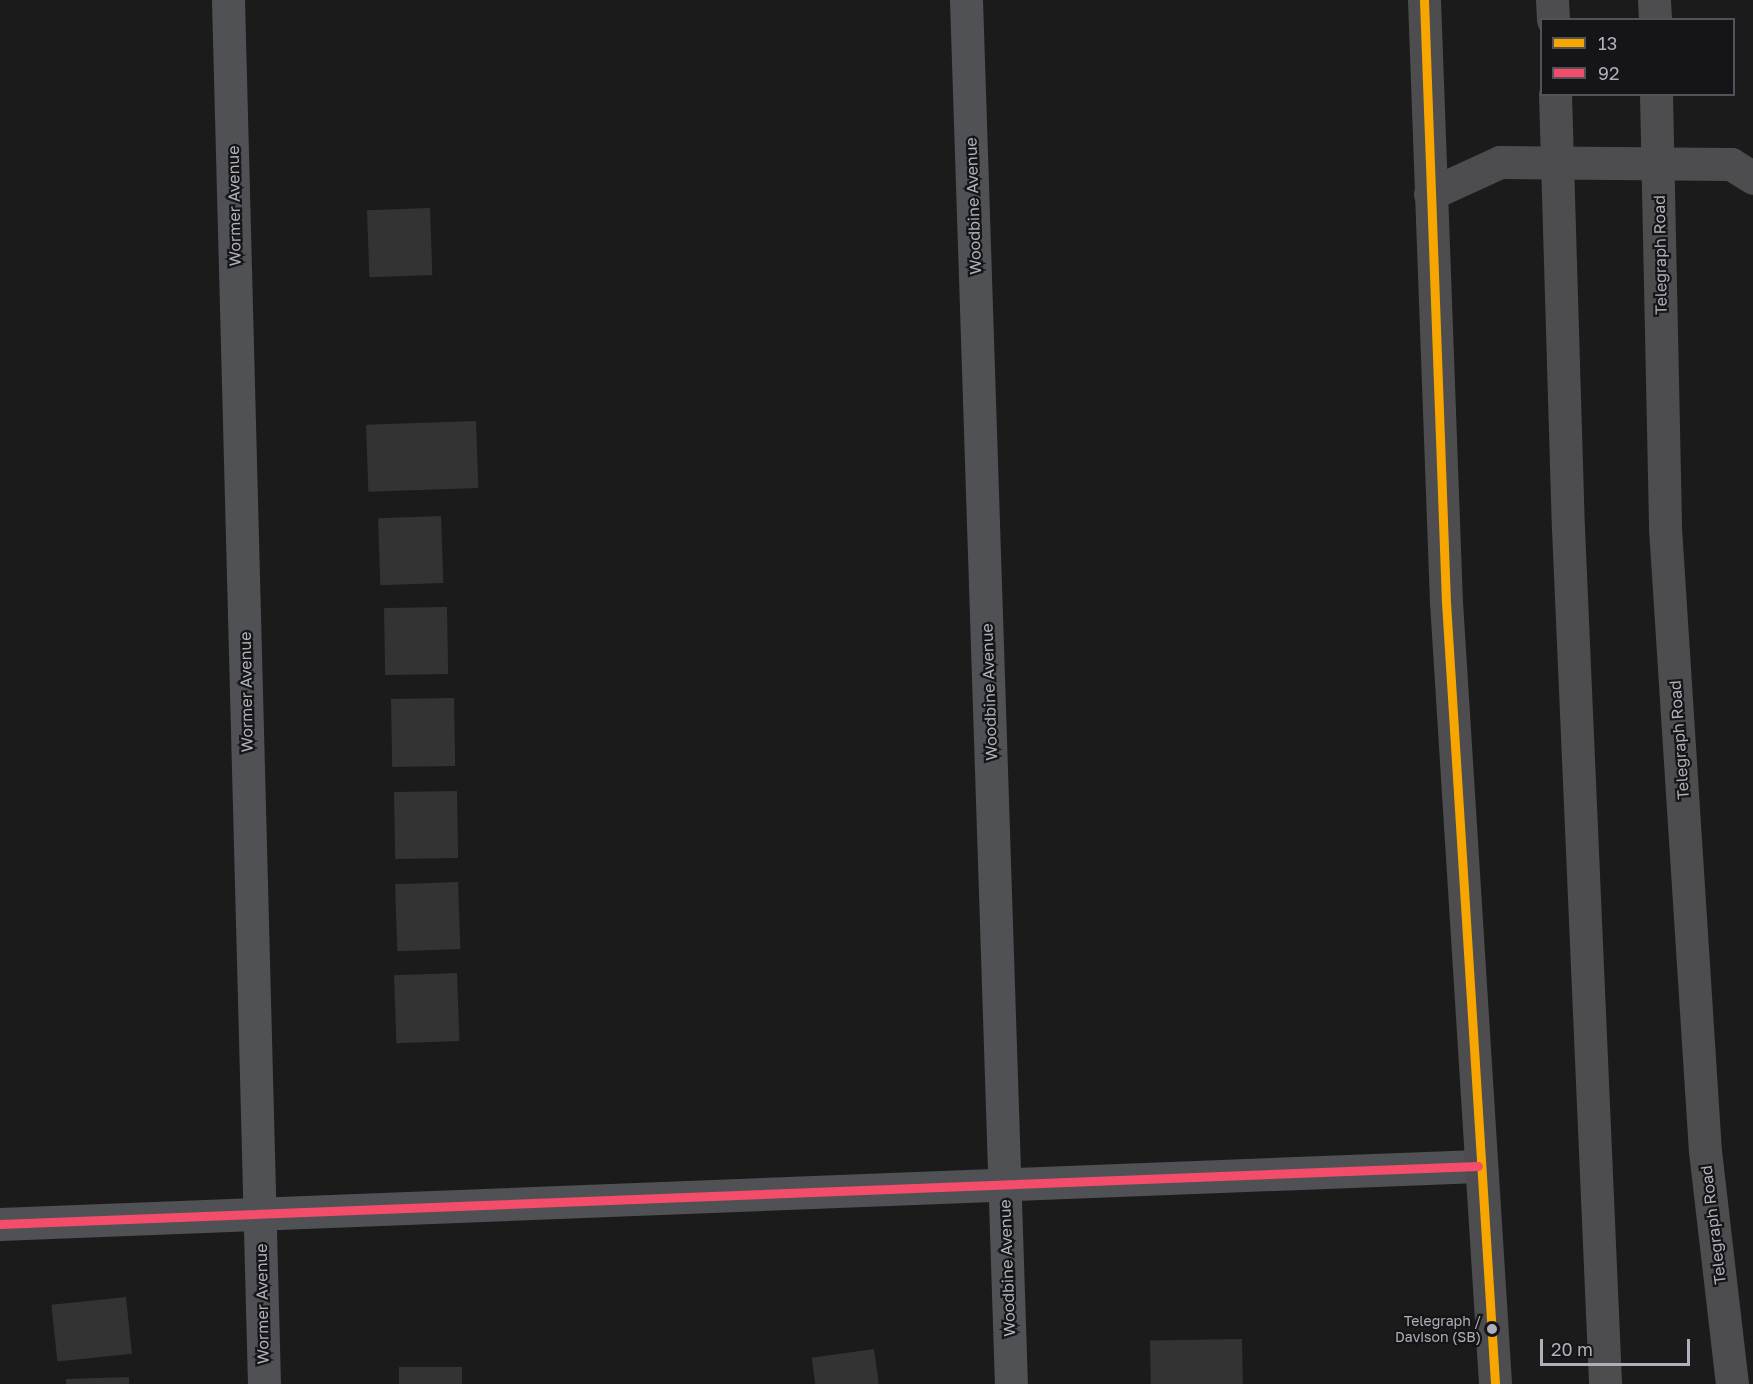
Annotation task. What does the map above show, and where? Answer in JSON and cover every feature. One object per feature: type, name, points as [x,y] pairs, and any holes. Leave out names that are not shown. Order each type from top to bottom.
[{"type":"main road","points":[[1424,0],[1430,194],[1478,1166],[1495,1384]]},
{"type":"main road","points":[[1552,0],[1553,18]]},
{"type":"main road","points":[[1654,0],[1655,18]]},
{"type":"main road","points":[[1555,96],[1568,528],[1605,1384]]},
{"type":"main road","name":"Telegraph Road","points":[[1656,96],[1665,528],[1705,1151],[1732,1384]]},
{"type":"main road","points":[[1430,194],[1500,162],[1731,164],[1753,178]]},
{"type":"street","name":"Wormer Avenue","points":[[228,0],[264,1384]]},
{"type":"street","name":"Woodbine Avenue","points":[[966,0],[1011,1384]]},
{"type":"street","points":[[0,1224],[1478,1166]]},
{"type":"building","points":[[430,208],[432,275],[369,277],[367,210]]},
{"type":"building","points":[[476,421],[478,488],[368,492],[366,425]]},
{"type":"building","points":[[441,516],[443,583],[380,585],[378,518]]},
{"type":"building","points":[[447,607],[448,674],[385,675],[384,608]]},
{"type":"building","points":[[454,698],[455,766],[392,767],[391,699]]},
{"type":"building","points":[[457,791],[458,858],[395,859],[394,792]]},
{"type":"building","points":[[458,882],[460,949],[397,951],[395,884]]},
{"type":"building","points":[[457,973],[459,1041],[396,1043],[394,975]]},
{"type":"building","points":[[126,1297],[132,1354],[57,1362],[51,1305]]},
{"type":"building","points":[[1242,1339],[1243,1384],[1151,1384],[1150,1341]]},
{"type":"building","points":[[874,1349],[879,1384],[815,1384],[812,1358]]},
{"type":"building","points":[[399,1367],[462,1367],[462,1384],[399,1384]]},
{"type":"building","points":[[129,1377],[129,1384],[66,1384],[66,1379]]},
{"type":"transit line","name":"13","points":[[1424,0],[1446,602],[1495,1384]]},
{"type":"transit line","name":"92","points":[[0,1224],[1478,1166]]},
{"type":"place","name":"Telegraph / Davison (SB)","points":[[1492,1329]]}]
